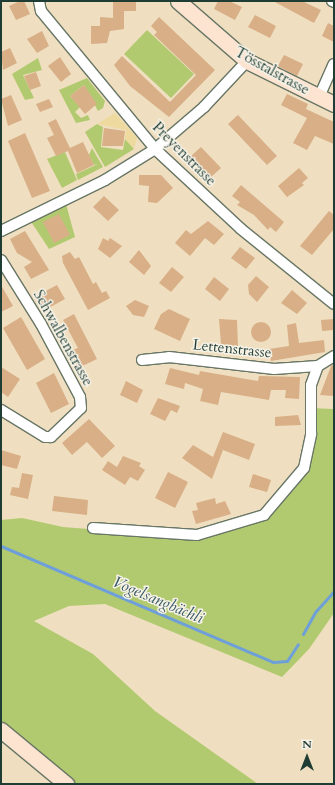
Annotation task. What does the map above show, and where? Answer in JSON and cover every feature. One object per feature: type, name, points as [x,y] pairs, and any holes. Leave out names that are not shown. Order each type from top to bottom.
[{"type":"main road","name":"Tösstalstrasse","points":[[178,1],[247,60],[334,104]]},
{"type":"main road","points":[[1,730],[66,784]]},
{"type":"street","name":"Preyenstrasse","points":[[38,1],[41,11],[155,149],[241,229],[334,304]]},
{"type":"street","points":[[1,231],[104,180],[155,149],[204,107],[247,60]]},
{"type":"street","points":[[319,97],[334,64]]},
{"type":"street","name":"Schwalbenstrasse","points":[[1,260],[42,324],[80,397],[81,408],[51,437],[45,438],[1,410]]},
{"type":"street","points":[[93,528],[197,536],[264,515],[304,468],[311,434],[311,385],[318,366],[334,356]]},
{"type":"street","name":"Lettenstrasse","points":[[142,360],[169,357],[274,369],[318,366]]},
{"type":"green space","points":[[147,30],[194,74],[171,98],[124,54]]},
{"type":"green space","points":[[38,58],[42,70],[23,75],[34,98],[25,100],[12,74]]},
{"type":"green space","points":[[87,78],[105,101],[103,108],[98,111],[84,85],[70,96],[80,107],[75,112],[81,118],[88,115],[90,120],[76,123],[59,90]]},
{"type":"green space","points":[[97,124],[103,127],[101,147],[123,150],[125,139],[134,149],[105,167],[85,132]]},
{"type":"green space","points":[[92,148],[103,167],[78,180],[76,174],[98,164],[94,165],[89,155]]},
{"type":"green space","points":[[65,152],[77,180],[62,188],[47,159]]},
{"type":"green space","points":[[66,204],[75,237],[49,249],[30,220]]},
{"type":"green space","points":[[310,408],[334,409],[334,613],[309,649],[282,677],[105,604],[69,606],[34,621],[93,654],[155,711],[258,784],[66,784],[1,730],[1,520],[22,518],[63,527],[179,536],[264,515],[304,468]]},
{"type":"sand","points":[[115,113],[137,138],[134,149],[125,139],[126,130],[97,124]]},
{"type":"building","points":[[20,1],[24,1],[30,14],[16,20],[9,6]]},
{"type":"building","points":[[113,1],[136,1],[136,11],[124,11],[124,29],[110,31],[107,43],[91,44],[91,26],[100,26],[100,17],[113,18]]},
{"type":"building","points":[[218,1],[229,1],[242,7],[235,20],[214,9]]},
{"type":"building","points":[[273,1],[302,1],[321,10],[314,23]]},
{"type":"building","points":[[255,15],[276,26],[270,38],[248,27]]},
{"type":"building","points":[[159,17],[215,70],[169,117],[130,86],[114,65],[122,56],[170,102],[196,75],[154,35],[157,32],[151,26]]},
{"type":"building","points":[[328,23],[334,26],[334,42],[322,36]]},
{"type":"building","points":[[42,31],[49,46],[37,53],[27,39]]},
{"type":"building","points":[[10,48],[17,63],[3,70],[1,52]]},
{"type":"building","points":[[284,55],[303,64],[297,76],[278,66]]},
{"type":"building","points":[[60,57],[71,74],[61,82],[48,66]]},
{"type":"building","points":[[36,72],[41,86],[30,90],[24,76]]},
{"type":"building","points":[[84,85],[97,104],[85,114],[70,96]]},
{"type":"building","points":[[287,94],[308,104],[306,109],[334,122],[334,144],[315,136],[307,150],[293,143],[307,118],[281,105]]},
{"type":"building","points":[[11,95],[22,120],[8,126],[1,99]]},
{"type":"building","points":[[49,99],[53,107],[40,112],[36,104]]},
{"type":"building","points":[[238,115],[277,156],[267,165],[228,124]]},
{"type":"building","points":[[56,119],[70,148],[83,142],[94,165],[77,173],[68,151],[56,156],[47,138],[54,135],[48,123]]},
{"type":"building","points":[[104,128],[125,131],[123,146],[102,146]]},
{"type":"building","points":[[25,133],[50,191],[32,198],[8,141]]},
{"type":"building","points":[[201,147],[221,168],[211,177],[205,171],[203,173],[191,156]]},
{"type":"building","points":[[299,168],[308,178],[302,183],[304,185],[287,197],[278,186]]},
{"type":"building","points":[[139,175],[161,175],[173,188],[157,203],[148,202],[149,186],[139,185]]},
{"type":"building","points":[[241,185],[284,222],[276,232],[270,227],[268,230],[254,215],[237,205],[240,202],[232,196]]},
{"type":"building","points":[[104,196],[119,210],[108,221],[93,207]]},
{"type":"building","points":[[329,211],[334,215],[334,229],[312,255],[300,246]]},
{"type":"building","points":[[59,214],[70,235],[54,243],[43,222]]},
{"type":"building","points":[[208,221],[224,234],[214,245],[205,238],[190,256],[175,243],[186,230],[191,234]]},
{"type":"building","points":[[25,231],[49,270],[31,279],[24,267],[32,262],[17,253],[10,239]]},
{"type":"building","points":[[103,238],[108,241],[110,238],[122,246],[110,258],[98,249]]},
{"type":"building","points":[[240,247],[255,258],[246,269],[231,258]]},
{"type":"building","points":[[139,250],[151,266],[144,275],[129,262]]},
{"type":"building","points":[[70,252],[75,259],[79,257],[93,284],[96,282],[102,293],[106,291],[110,298],[88,310],[63,263],[62,256]]},
{"type":"building","points":[[172,267],[184,277],[171,292],[159,283]]},
{"type":"building","points":[[256,276],[269,287],[257,302],[249,294],[248,285]]},
{"type":"building","points":[[214,277],[229,289],[220,301],[205,289]]},
{"type":"building","points":[[1,285],[13,306],[1,312]]},
{"type":"building","points":[[57,285],[65,299],[45,310],[38,295]]},
{"type":"building","points":[[292,290],[307,303],[297,314],[281,303]]},
{"type":"building","points":[[135,300],[149,306],[144,317],[133,315],[126,306]]},
{"type":"building","points":[[169,309],[190,319],[180,341],[154,329],[161,314]]},
{"type":"building","points":[[74,314],[97,359],[78,368],[70,351],[78,348],[63,320]]},
{"type":"building","points":[[21,317],[45,359],[27,370],[3,328]]},
{"type":"building","points":[[219,319],[237,320],[238,346],[221,344]]},
{"type":"building","points":[[334,319],[334,330],[322,331],[321,320]]},
{"type":"building","points":[[261,322],[268,325],[271,332],[268,339],[261,342],[254,339],[251,332],[254,325]]},
{"type":"building","points":[[296,323],[299,343],[324,340],[325,352],[271,361],[269,349],[289,346],[287,325]]},
{"type":"building","points":[[334,364],[334,396],[320,395],[331,366]]},
{"type":"building","points":[[1,367],[20,379],[8,397],[1,392]]},
{"type":"building","points":[[170,368],[199,375],[200,371],[258,381],[259,376],[300,377],[299,399],[285,398],[286,390],[271,390],[269,400],[221,392],[218,405],[200,401],[203,389],[185,383],[184,389],[165,384]]},
{"type":"building","points":[[54,373],[69,404],[51,413],[36,383]]},
{"type":"building","points":[[126,381],[143,390],[137,403],[120,395]]},
{"type":"building","points":[[158,398],[180,406],[177,413],[171,410],[165,421],[150,414]]},
{"type":"building","points":[[298,415],[301,425],[275,426],[275,417]]},
{"type":"building","points":[[89,419],[115,446],[102,458],[87,442],[72,455],[62,443]]},
{"type":"building","points":[[223,432],[255,444],[249,460],[223,450],[212,479],[182,458],[193,445],[213,457]]},
{"type":"building","points":[[1,450],[21,456],[17,469],[1,465]]},
{"type":"building","points":[[123,456],[141,463],[139,466],[145,470],[138,481],[130,477],[125,485],[102,470],[108,461],[117,467]]},
{"type":"building","points":[[168,472],[188,482],[175,508],[155,498]]},
{"type":"building","points":[[22,473],[33,475],[28,499],[10,495],[12,487],[19,488]]},
{"type":"building","points":[[253,474],[271,480],[267,492],[249,487]]},
{"type":"building","points":[[54,496],[88,500],[87,515],[52,511]]},
{"type":"building","points":[[215,498],[216,504],[225,501],[231,514],[196,524],[192,511],[198,510],[196,503]]},
{"type":"waterway","name":"Vogelsangbächli","points":[[1,546],[273,662],[287,661],[298,644]]},
{"type":"waterway","name":"Vogelsangbächli","points":[[303,634],[316,611],[334,591]]}]
